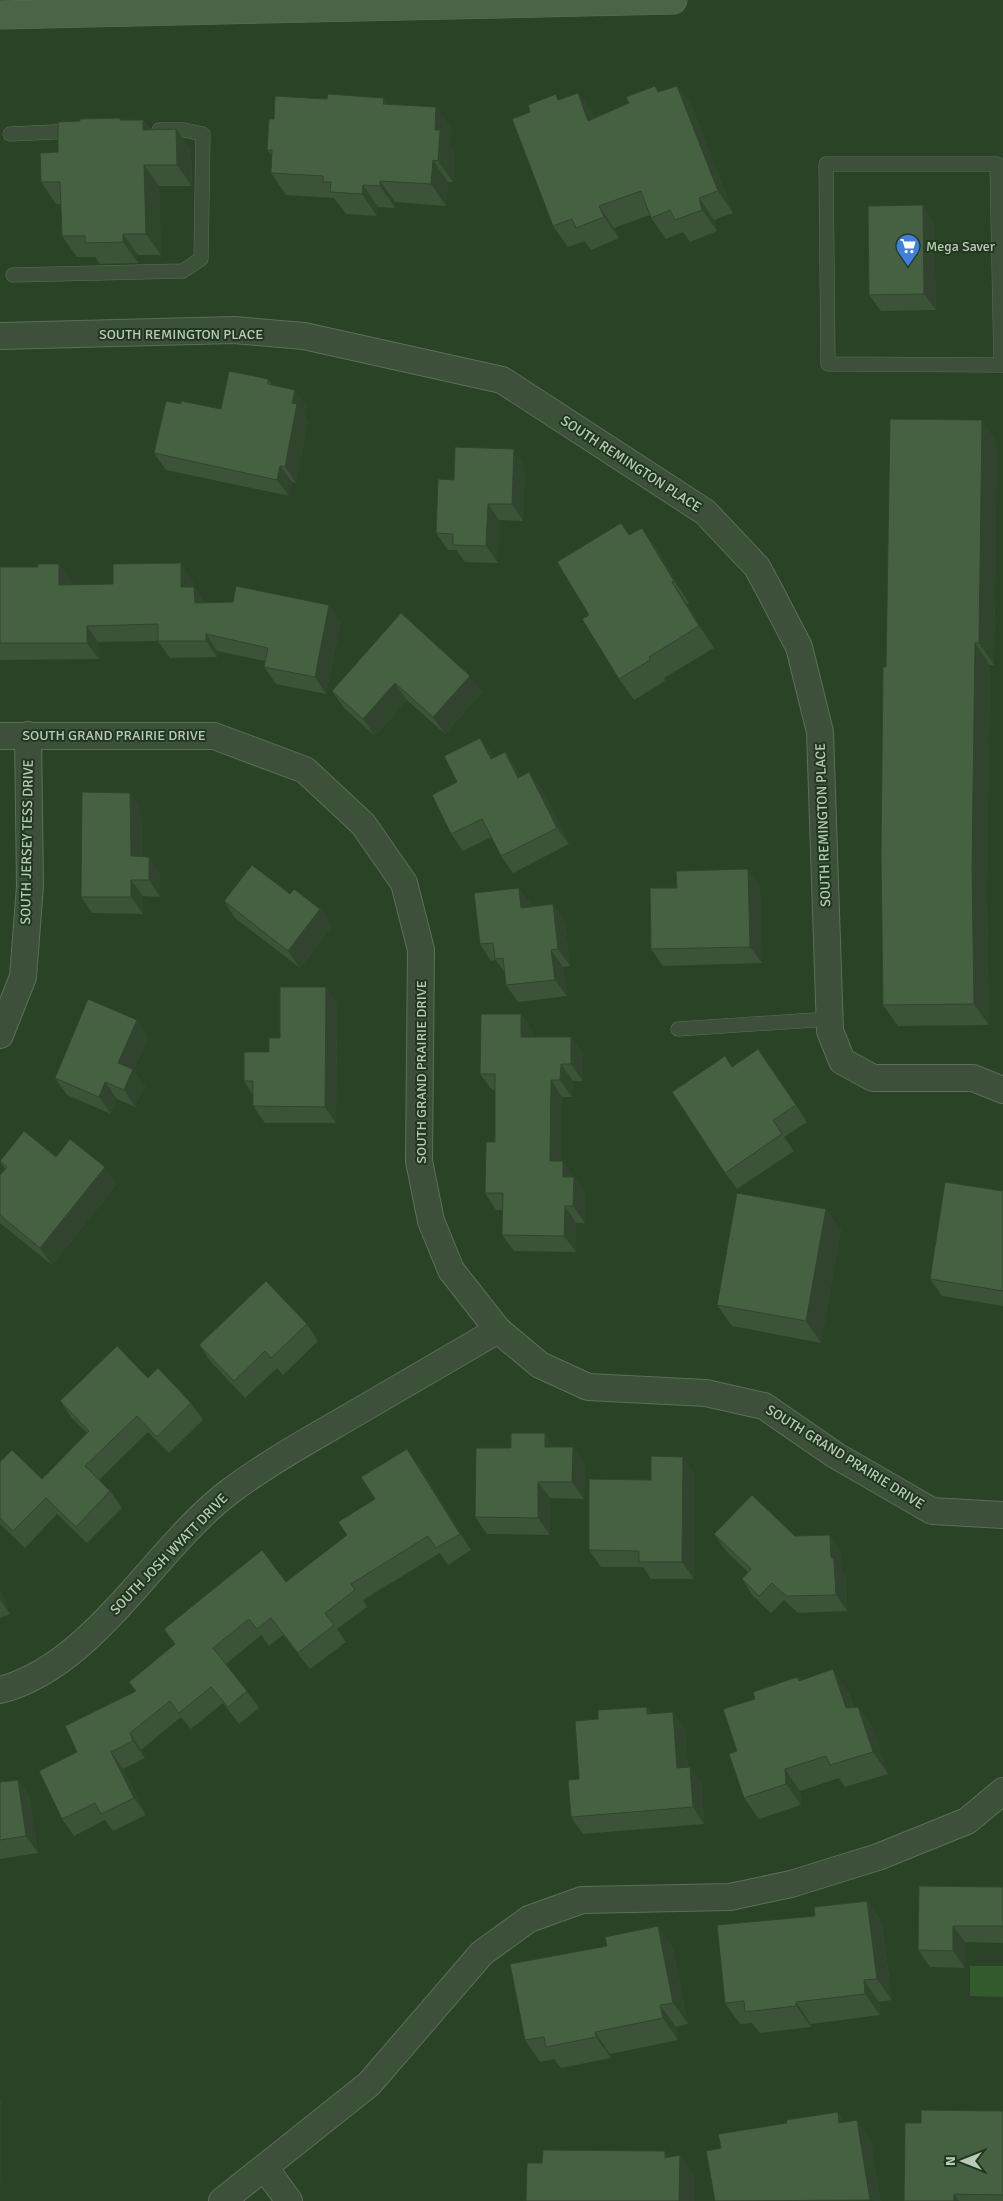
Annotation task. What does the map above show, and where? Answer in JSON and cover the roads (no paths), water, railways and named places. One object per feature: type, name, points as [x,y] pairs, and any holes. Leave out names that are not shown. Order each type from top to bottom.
[{"type":"main road","points":[[0,15],[674,0]]},
{"type":"street","name":"SOUTH REMINGTON PLACE","points":[[0,336],[234,330],[304,336],[502,380],[705,512],[757,567],[799,647],[820,732],[830,1031],[842,1061],[873,1078],[973,1078],[1003,1090]]},
{"type":"street","name":"SOUTH GRAND PRAIRIE DRIVE","points":[[0,736],[28,734],[214,736],[305,770],[363,824],[404,883],[421,950],[419,1161],[431,1221],[451,1270],[498,1330],[540,1365],[588,1387],[706,1393],[764,1406],[835,1455],[932,1511],[1003,1515]]},
{"type":"street","name":"SOUTH JERSEY TESS DRIVE","points":[[0,1035],[23,977],[30,886],[28,734]]},
{"type":"street","name":"SOUTH JOSH WYATT DRIVE","points":[[0,1690],[19,1685],[66,1658],[116,1609],[180,1539],[227,1494],[270,1462],[498,1330]]},
{"type":"street","points":[[222,2201],[369,2084],[482,1953],[529,1919],[582,1900],[730,1897],[791,1884],[878,1856],[967,1821],[1003,1791]]},
{"type":"street","points":[[265,2168],[289,2201]]},
{"type":"lane","points":[[13,275],[183,271],[201,259],[204,134],[184,130],[145,130]]},
{"type":"lane","points":[[10,134],[88,131]]},
{"type":"lane","points":[[826,164],[997,164],[1002,365],[828,364],[826,164]]},
{"type":"lane","points":[[678,1029],[830,1019]]},
{"type":"place","name":"Mega Saver","points":[[908,267]]}]
